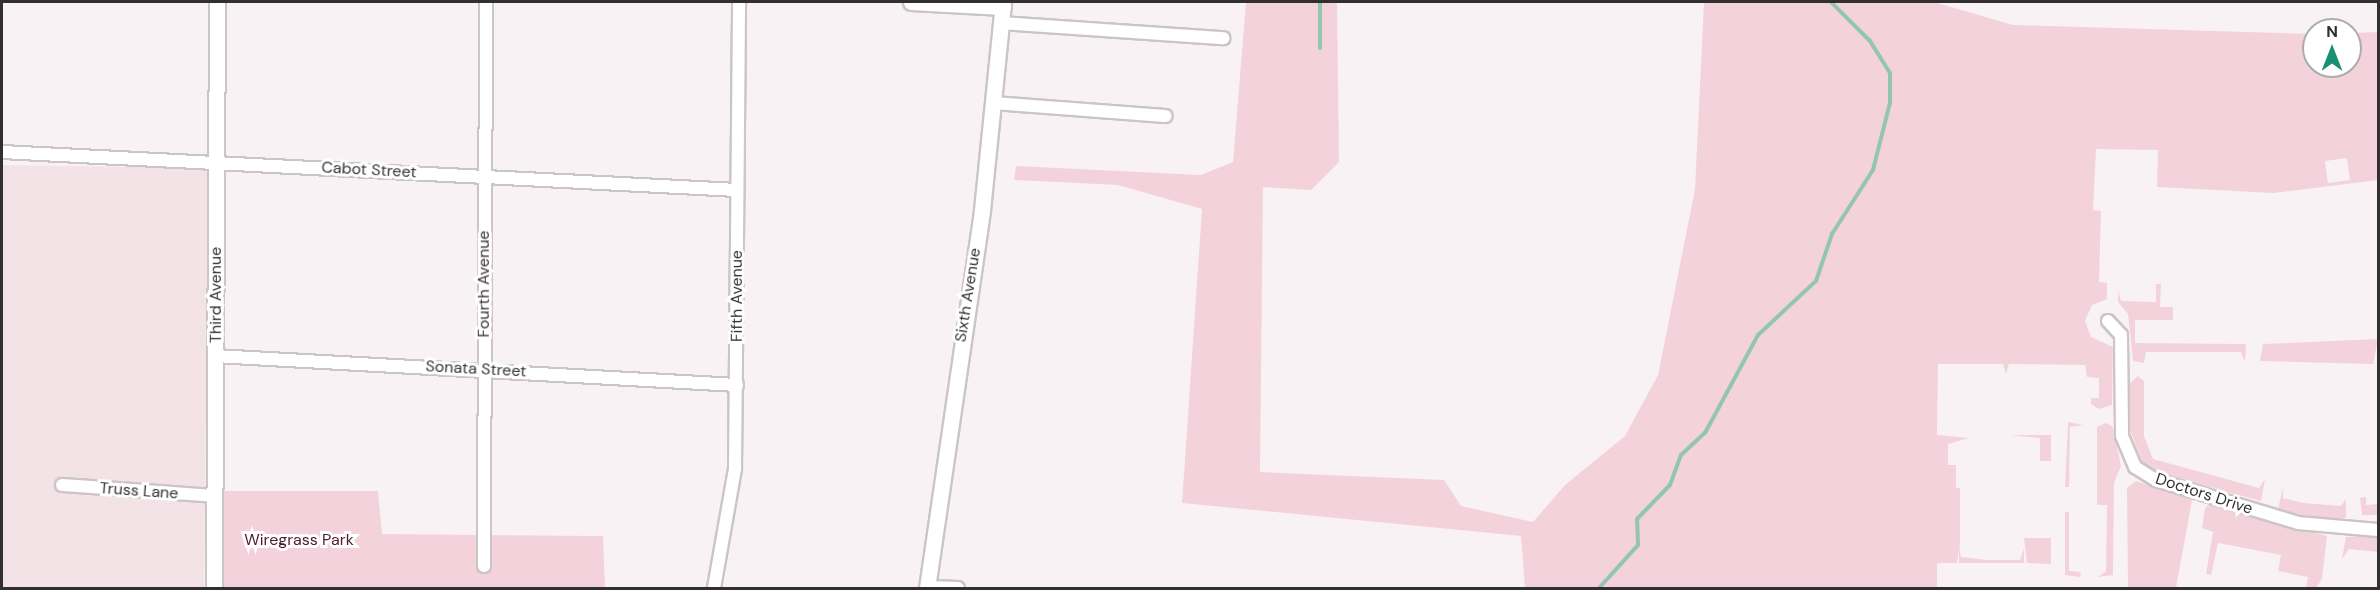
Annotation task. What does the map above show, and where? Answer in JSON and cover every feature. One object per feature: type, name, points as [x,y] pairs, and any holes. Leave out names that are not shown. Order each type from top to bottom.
[{"type":"street","name":"Third Avenue","points":[[214,588],[217,2]]},
{"type":"street","name":"Fourth Avenue","points":[[484,566],[486,2]]},
{"type":"street","name":"Fifth Avenue","points":[[714,588],[733,492],[739,2]]},
{"type":"street","points":[[911,2],[1003,4]]},
{"type":"street","name":"Sixth Avenue","points":[[927,588],[993,103],[1003,4]]},
{"type":"street","points":[[1001,23],[1223,38]]},
{"type":"street","points":[[993,103],[1166,116]]},
{"type":"street","name":"Cabot Street","points":[[2,152],[737,189]]},
{"type":"street","name":"Doctors Drive","points":[[2108,321],[2121,335],[2122,436],[2135,467],[2156,480],[2280,519],[2379,530]]},
{"type":"street","name":"Sonata Street","points":[[215,356],[483,369],[736,385]]},
{"type":"street","name":"Truss Lane","points":[[62,485],[215,496]]},
{"type":"street","name":"Doctors Drive","points":[[2355,528],[2379,521]]},
{"type":"street","points":[[927,588],[958,588]]},
{"type":"shaded area","points":[[2,165],[200,168],[209,174],[204,588],[2,588]]},
{"type":"green space","points":[[1246,2],[1337,2],[1339,162],[1311,190],[1263,187],[1260,472],[1444,480],[1461,506],[1533,522],[1565,485],[1625,436],[1658,375],[1695,189],[1704,2],[1934,2],[2013,25],[2302,34],[2302,78],[2362,78],[2362,33],[2378,32],[2378,180],[2273,193],[2157,187],[2158,150],[2096,149],[2093,210],[2101,211],[2099,282],[2107,283],[2107,299],[2092,305],[2085,321],[2091,337],[2113,347],[2112,405],[2099,409],[2091,404],[2091,398],[2099,398],[2099,378],[2087,377],[2085,365],[2009,364],[2006,374],[2003,364],[1938,364],[1937,435],[1969,438],[1948,444],[1948,465],[1956,465],[1956,488],[1960,488],[1960,545],[1957,563],[1937,563],[1937,588],[1525,588],[1521,536],[1182,503],[1202,209],[1118,185],[1014,180],[1016,166],[1201,175],[1233,162]],"holes":[[[2347,158],[2350,180],[2328,183],[2325,161]]]},
{"type":"green space","points":[[2156,284],[2161,284],[2160,307],[2173,307],[2173,320],[2135,320],[2135,343],[2246,344],[2245,362],[2241,352],[2146,352],[2144,363],[2133,361],[2128,314],[2118,302],[2118,291],[2121,301],[2156,302]]},
{"type":"green space","points":[[2378,339],[2373,364],[2260,361],[2263,344]]},
{"type":"green space","points":[[2138,376],[2144,381],[2144,436],[2153,459],[2259,488],[2265,479],[2261,501],[2165,475],[2143,463],[2129,428],[2130,383]]},
{"type":"green space","points":[[2068,422],[2083,425],[2070,427],[2069,487],[2065,487]]},
{"type":"green space","points":[[2106,423],[2113,427],[2121,466],[2114,483],[2113,575],[2098,577],[2106,571],[2107,505],[2097,505],[2097,427]]},
{"type":"green space","points":[[2010,435],[2051,435],[2051,461],[2040,461],[2040,438]]},
{"type":"green space","points":[[2136,481],[2192,500],[2176,588],[2128,588],[2127,488]]},
{"type":"green space","points":[[2283,487],[2283,498],[2303,503],[2341,506],[2346,499],[2346,518],[2319,519],[2278,509]]},
{"type":"green space","name":"Wiregrass Park","points":[[223,491],[378,491],[382,534],[603,536],[605,588],[223,588]]},
{"type":"green space","points":[[2366,497],[2366,505],[2378,504],[2378,515],[2362,515],[2360,498]]},
{"type":"green space","points":[[2212,503],[2327,536],[2322,579],[2316,588],[2306,588],[2308,577],[2278,571],[2281,555],[2218,543],[2211,575],[2206,574],[2213,532],[2202,528],[2205,508]]},
{"type":"green space","points":[[2065,512],[2069,512],[2069,571],[2081,572],[2080,577],[2065,575]]},
{"type":"green space","points":[[2378,535],[2378,552],[2349,549],[2342,559],[2346,537]]},
{"type":"green space","points":[[2024,538],[2051,538],[2051,564],[2027,563]]},
{"type":"green space","points":[[1959,548],[1961,557],[2020,560],[2024,548],[2024,563],[1959,563]]},
{"type":"waterway","points":[[1320,2],[1320,48]]},
{"type":"waterway","points":[[1599,588],[1638,545],[1637,519],[1670,485],[1681,455],[1705,433],[1758,335],[1816,281],[1832,234],[1873,170],[1890,103],[1890,73],[1869,40],[1831,2]]}]
